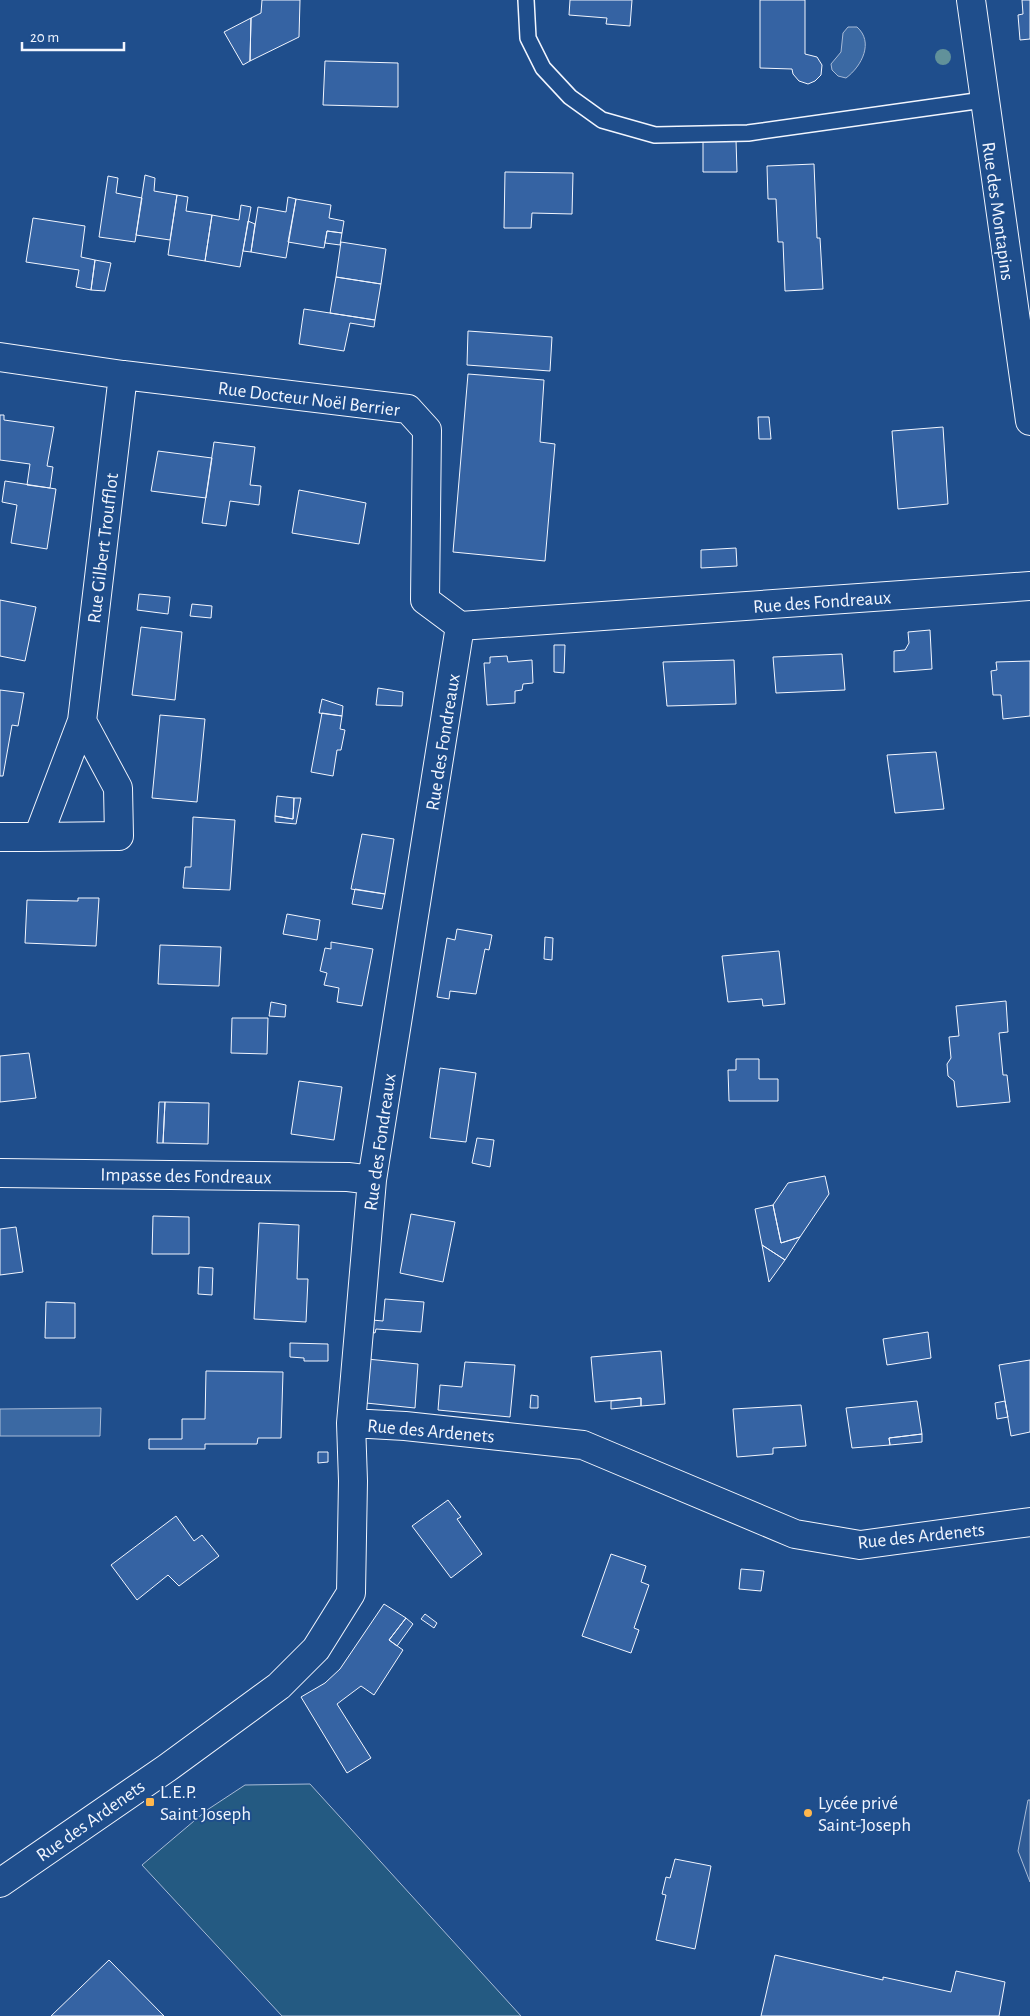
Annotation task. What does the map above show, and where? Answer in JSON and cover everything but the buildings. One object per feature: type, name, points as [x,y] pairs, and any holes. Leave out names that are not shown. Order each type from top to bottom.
[{"type":"street","name":"Rue des Montapins","points":[[971,0],[983,100],[1025,349],[1030,421]]},
{"type":"street","name":"Rue Docteur Noël Berrier","points":[[0,357],[122,375],[408,409],[427,430],[424,600],[460,626]]},
{"type":"street","name":"Rue Gilbert Troufflot","points":[[38,837],[82,721],[122,375]]},
{"type":"street","name":"Rue des Fondreaux","points":[[351,1423],[372,1180],[460,626],[1030,586]]},
{"type":"street","points":[[0,837],[119,836],[118,788],[82,721]]},
{"type":"street","name":"Impasse des Fondreaux","points":[[0,1173],[348,1177],[372,1180]]},
{"type":"street","name":"Rue des Ardenets","points":[[0,1884],[167,1768],[279,1686],[316,1650],[351,1593],[353,1481],[351,1423],[405,1426],[583,1444],[795,1534],[860,1545],[1030,1522]]},
{"type":"lane","points":[[526,0],[528,38],[543,68],[570,97],[602,120],[655,135],[748,133],[983,100]]},
{"type":"shaded area","points":[[848,27],[857,27],[865,40],[865,47],[861,61],[846,78],[838,76],[832,70],[831,64],[841,52],[843,33]]},
{"type":"shaded area","points":[[101,1408],[100,1436],[0,1436],[0,1409]]},
{"type":"shaded area","points":[[310,1784],[521,2016],[282,2016],[142,1865],[207,1810],[245,1785]]},
{"type":"shaded area","points":[[1028,1800],[1030,1800],[1030,1882],[1018,1851]]},
{"type":"place","name":"L.E.P. Saint Joseph","points":[[150,1802]]},
{"type":"place","name":"Lycée privé Saint-Joseph","points":[[808,1813]]}]
